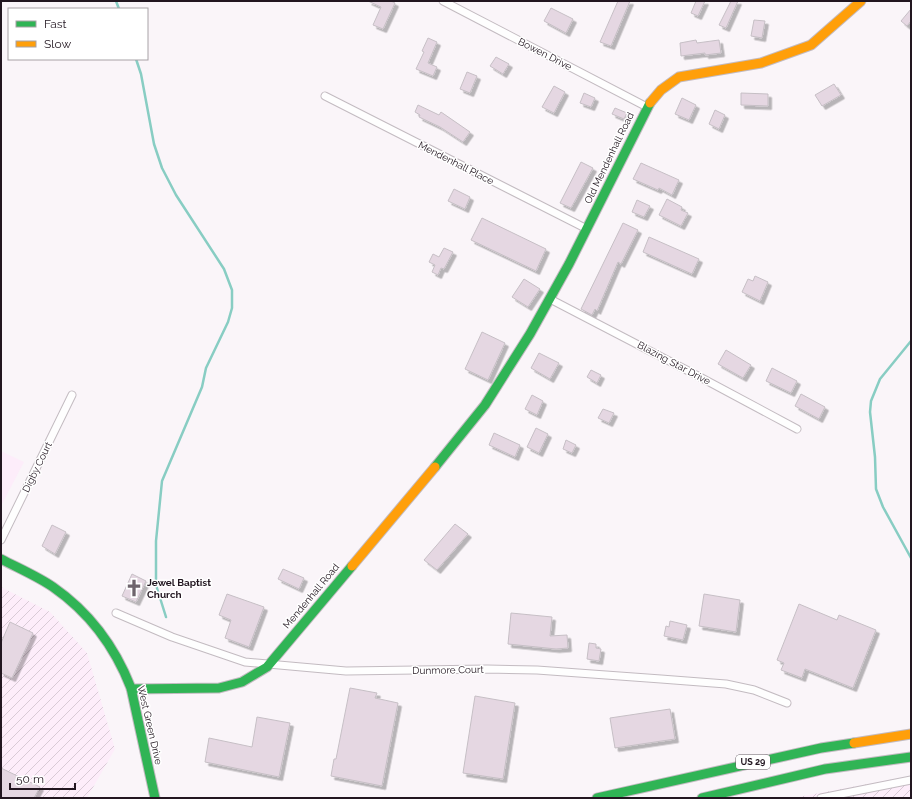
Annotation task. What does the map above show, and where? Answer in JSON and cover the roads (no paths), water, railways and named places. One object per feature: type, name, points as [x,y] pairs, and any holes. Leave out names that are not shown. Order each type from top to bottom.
[{"type":"main road","name":"Old Mendenhall Road","points":[[465,432],[485,405],[550,299],[587,230],[647,107],[656,94],[667,84],[679,77],[761,64],[811,45],[861,1]]},
{"type":"main road","name":"Mendenhall Road","points":[[131,689],[219,688],[242,682],[267,667],[465,432]]},
{"type":"main road","name":"West Green Drive","points":[[1,559],[52,586],[79,608],[100,631],[110,646],[131,689],[155,798]]},
{"type":"main road","name":"US 29","points":[[597,798],[821,748],[911,734]]},
{"type":"main road","name":"US 29","points":[[702,798],[825,769],[911,757]]},
{"type":"street","name":"Bowen Drive","points":[[443,1],[647,107]]},
{"type":"street","name":"Mendenhall Place","points":[[325,96],[587,230]]},
{"type":"street","name":"Blazing Star Drive","points":[[550,299],[797,429]]},
{"type":"street","name":"Digby Court","points":[[1,540],[72,394]]},
{"type":"street","name":"Dunmore Court","points":[[116,613],[172,636],[245,662],[346,671],[487,669],[538,670],[726,684],[754,690],[787,703]]},
{"type":"street","points":[[821,798],[911,780]]},
{"type":"waterway","points":[[116,1],[119,8]]},
{"type":"waterway","points":[[136,60],[141,74],[154,144],[162,168],[176,195],[224,269],[232,290],[232,308],[228,322],[206,368],[202,387],[162,481],[156,541],[156,585],[166,617]]},
{"type":"waterway","points":[[911,341],[880,379],[871,401],[870,412],[875,457],[876,489],[883,507],[911,558]]},
{"type":"place","name":"Jewel Baptist Church","points":[[134,588]]}]
